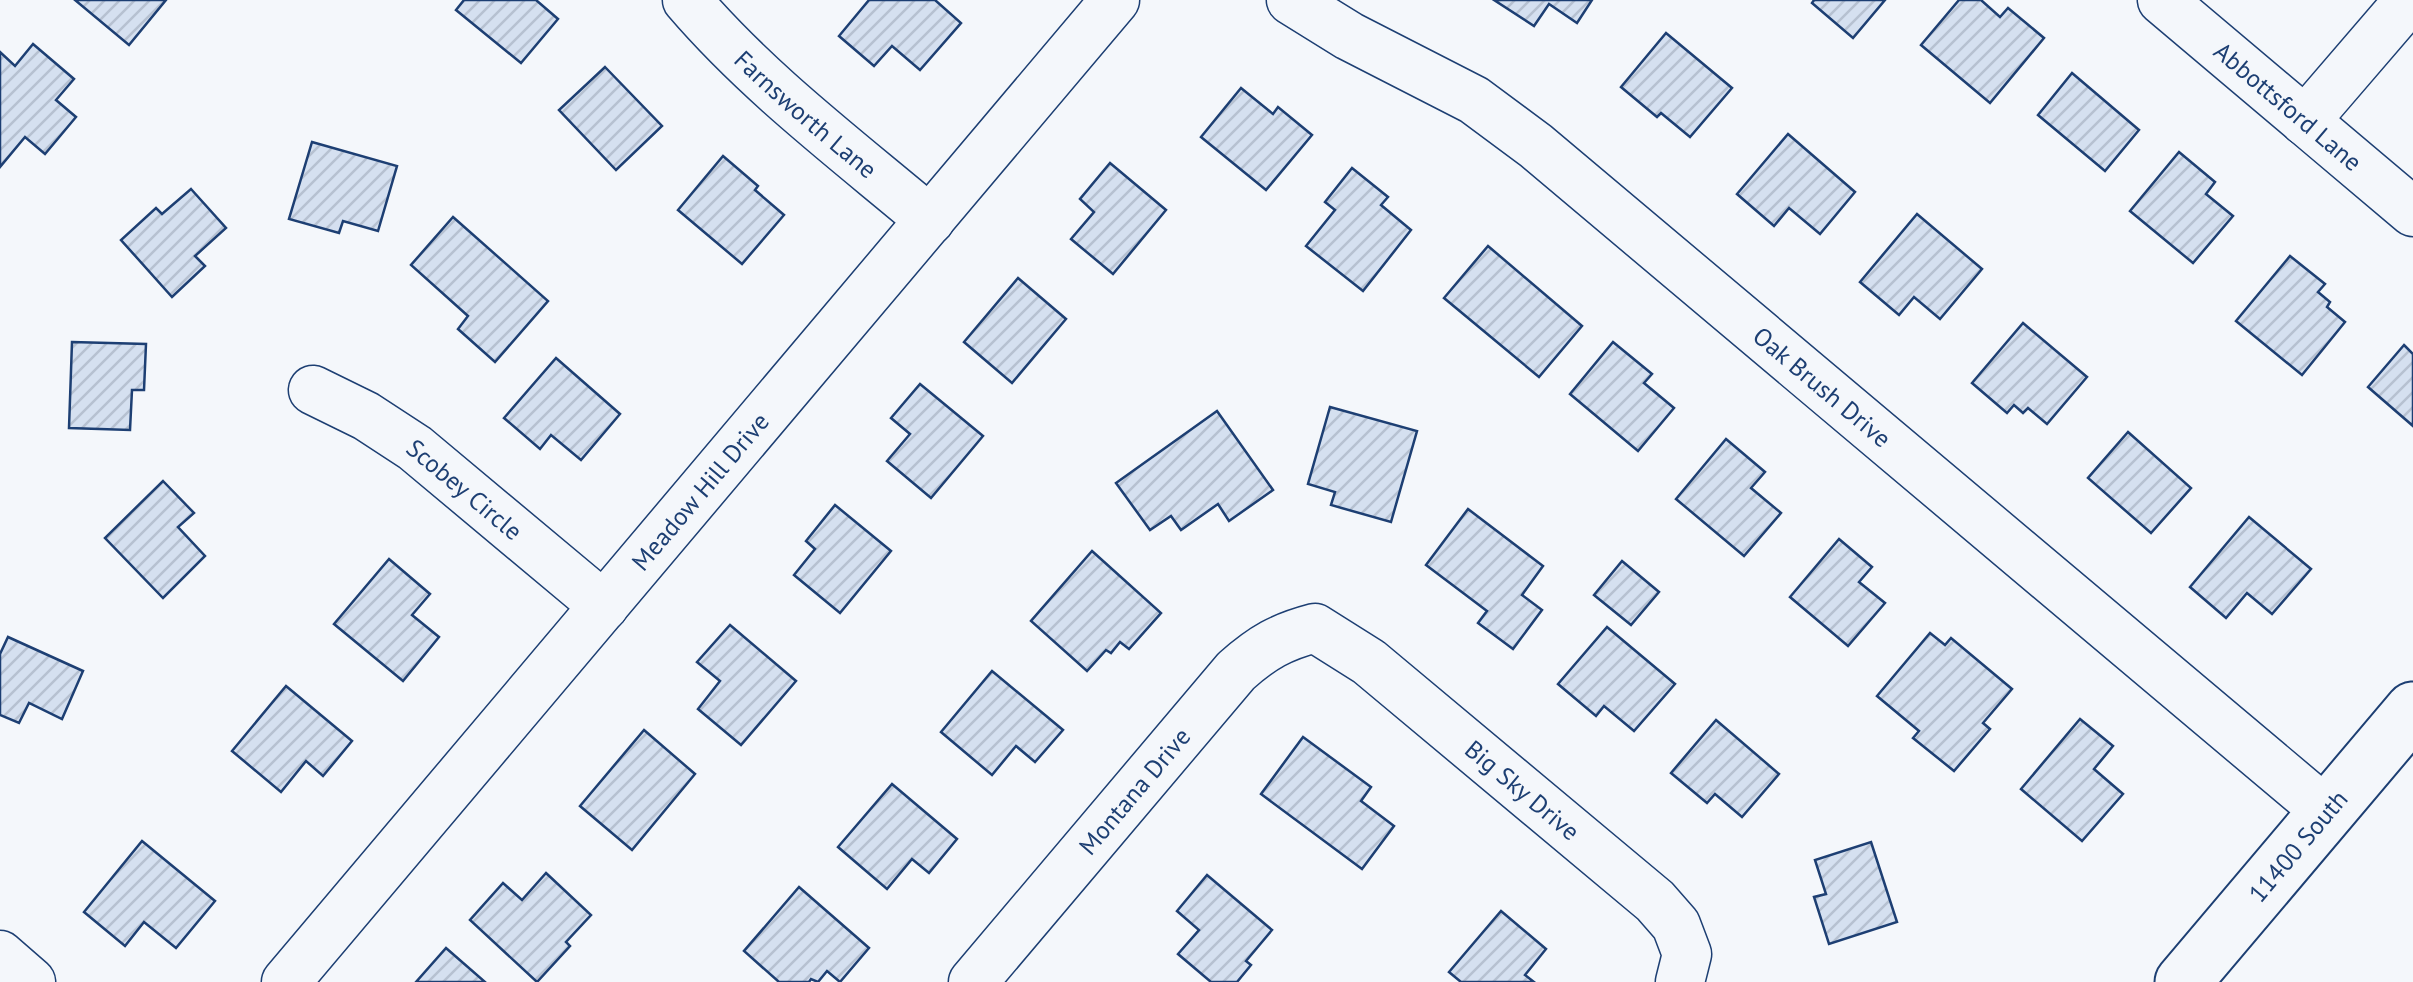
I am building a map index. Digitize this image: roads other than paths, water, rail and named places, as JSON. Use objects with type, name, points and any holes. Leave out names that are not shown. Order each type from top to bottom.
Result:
[{"type":"main road","name":"11400 South","points":[[2183,982],[2328,812],[2405,737]]},
{"type":"street","name":"Farnsworth Lane","points":[[687,0],[712,30],[766,80],[930,220]]},
{"type":"street","name":"Meadow Hill Drive","points":[[286,982],[1115,0]]},
{"type":"street","name":"Oak Brush Drive","points":[[1290,0],[1349,36],[1474,100],[1536,146],[2328,812]]},
{"type":"street","name":"Abbottsford Lane","points":[[2162,0],[2413,212]]},
{"type":"street","points":[[2304,121],[2409,0]]},
{"type":"street","name":"Scobey Circle","points":[[313,390],[366,416],[415,448],[604,606]]},
{"type":"street","name":"Montana Drive","points":[[973,982],[1236,671],[1285,636],[1315,628]]},
{"type":"street","name":"Big Sky Drive","points":[[1315,628],[1370,662],[1655,901],[1676,925],[1687,954],[1680,982]]},
{"type":"street","points":[[0,954],[31,982]]}]
